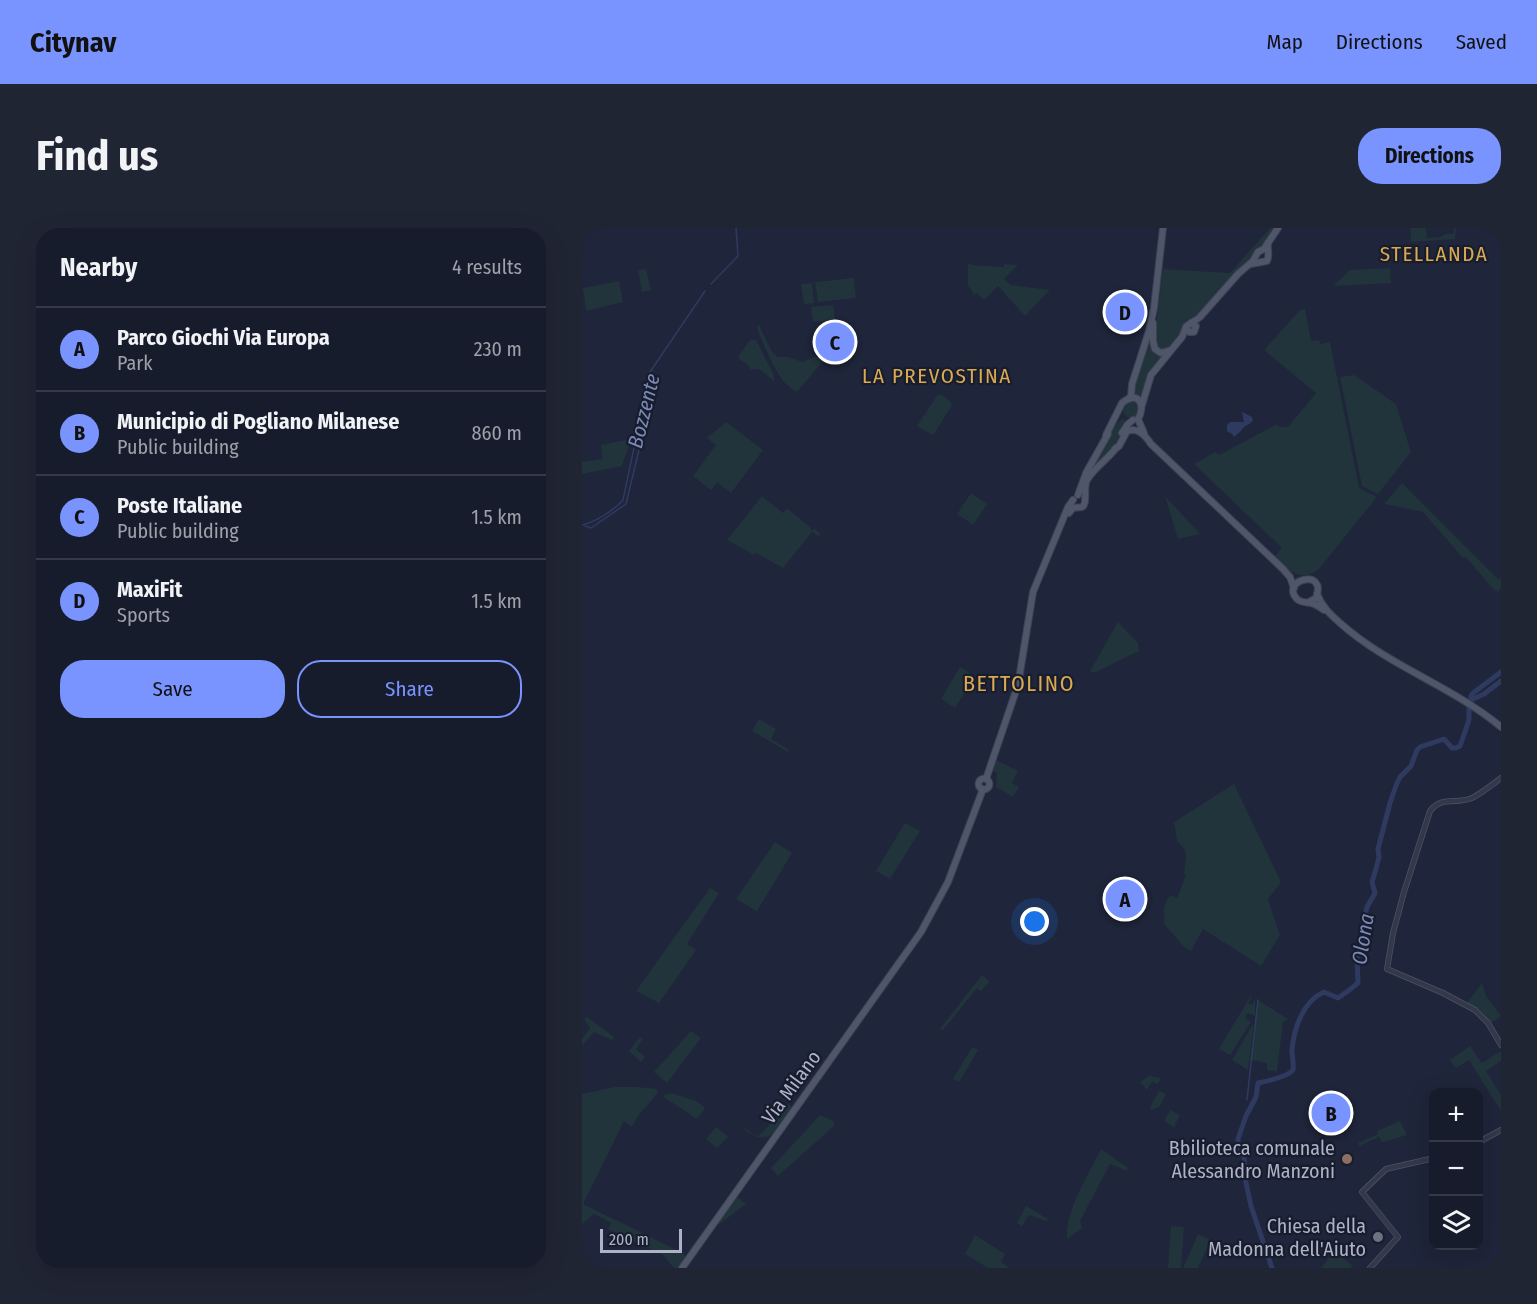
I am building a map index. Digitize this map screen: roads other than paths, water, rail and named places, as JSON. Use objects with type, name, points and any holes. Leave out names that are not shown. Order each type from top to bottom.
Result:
[{"type":"main road","points":[[1115,449],[1128,424],[1142,412],[1132,390],[1132,384],[1154,308],[1163,228]]},
{"type":"main road","points":[[1259,257],[1278,228]]},
{"type":"main road","points":[[1259,257],[1263,263],[1267,261],[1268,243]]},
{"type":"main road","points":[[1059,529],[1106,435],[1122,413],[1123,402],[1142,398],[1152,372],[1200,316],[1246,267],[1266,252],[1268,255]]},
{"type":"main road","points":[[1154,308],[1154,347],[1161,353],[1171,350]]},
{"type":"main road","points":[[1122,413],[1135,419],[1147,439]]},
{"type":"main road","points":[[1059,529],[1070,510],[1084,506],[1086,502],[1084,490],[1088,479],[1119,446],[1125,434],[1131,429],[1137,430],[1282,568],[1290,577],[1298,600],[1304,603],[1313,601],[1317,594],[1316,584],[1311,580],[1293,576],[1282,568]]},
{"type":"main road","points":[[1075,497],[1082,495],[1085,498]]},
{"type":"main road","points":[[1075,497],[1074,505],[1077,507]]},
{"type":"main road","name":"Via Milano","points":[[682,1268],[927,923],[952,872],[983,789],[980,782],[986,779],[1018,685],[1033,592],[1059,529]]},
{"type":"main road","points":[[1294,588],[1298,581],[1304,579]]},
{"type":"main road","points":[[1317,594],[1328,612],[1352,634],[1370,647],[1472,706],[1501,727]]},
{"type":"main road","points":[[1309,602],[1328,612]]},
{"type":"street","points":[[1501,778],[1470,798],[1443,801],[1435,805],[1431,811],[1404,892],[1387,969],[1443,993],[1475,1010],[1488,1023],[1501,1045]]},
{"type":"street","points":[[1483,1139],[1501,1130]]},
{"type":"street","points":[[1370,1268],[1398,1236],[1362,1192],[1386,1169],[1429,1159]]},
{"type":"water","points":[[1242,412],[1252,417],[1253,420],[1234,437],[1227,431],[1227,425],[1230,422],[1244,422]]},
{"type":"waterway","name":"Bozzente","points":[[711,284],[738,256],[736,228]]},
{"type":"waterway","name":"Bozzente","points":[[582,525],[604,515],[623,500],[650,372],[705,291]]},
{"type":"waterway","name":"Bozzente","points":[[585,526],[591,528],[626,504],[647,416]]},
{"type":"waterway","name":"Olona","points":[[1272,1268],[1251,1206],[1244,1157],[1238,1144],[1246,1116],[1256,1097],[1258,1083],[1272,1080],[1293,1070],[1292,1050],[1295,1033],[1301,1016],[1310,1002],[1324,992],[1338,998],[1358,983],[1357,956],[1367,927],[1365,916],[1367,907],[1375,893],[1372,882],[1379,857],[1378,849],[1397,783],[1411,766],[1420,747],[1444,739],[1452,748],[1460,746],[1469,720],[1471,696],[1501,672]]},
{"type":"waterway","name":"Olona","points":[[1471,700],[1484,694],[1501,681]]},
{"type":"waterway","points":[[1247,1100],[1258,1000]]},
{"type":"place","name":"MaxiFit","points":[[1125,312]]},
{"type":"place","name":"Poste Italiane","points":[[835,342]]},
{"type":"place","name":"Parco Giochi Via Europa","points":[[1125,899]]},
{"type":"place","name":"Municipio di Pogliano Milanese","points":[[1331,1113]]},
{"type":"place","name":"Bbilioteca comunale Alessandro Manzoni","points":[[1347,1159]]},
{"type":"place","name":"Chiesa della Madonna dell'Aiuto","points":[[1378,1237]]},
{"type":"district","name":"STELLANDA","points":[[1434,254]]},
{"type":"district","name":"LA PREVOSTINA","points":[[937,376]]},
{"type":"district","name":"BETTOLINO","points":[[1019,683]]}]
